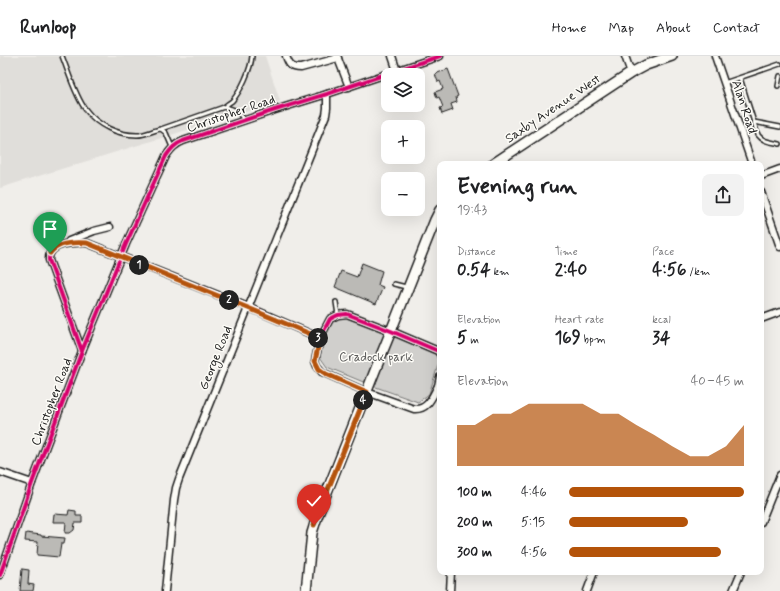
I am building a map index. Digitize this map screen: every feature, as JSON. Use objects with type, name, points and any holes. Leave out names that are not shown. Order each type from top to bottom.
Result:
[{"type":"street","points":[[286,56],[289,64],[295,68],[301,68],[337,57],[349,87]]},
{"type":"street","points":[[392,56],[397,68]]},
{"type":"street","name":"Christopher Road","points":[[406,68],[440,56]]},
{"type":"street","points":[[625,56],[631,73]]},
{"type":"street","name":"Saxby Avenue West","points":[[498,161],[631,73],[646,65],[672,56]]},
{"type":"street","name":"Alan Road","points":[[715,56],[751,161]]},
{"type":"street","name":"Christopher Road","points":[[0,575],[32,483],[82,351],[126,244],[166,156],[172,147],[176,144],[244,120],[381,77]]},
{"type":"street","name":"George Road","points":[[165,591],[177,483],[326,115],[327,94]]},
{"type":"street","points":[[764,175],[780,169]]},
{"type":"street","points":[[764,201],[780,246]]},
{"type":"street","points":[[306,591],[312,533],[317,517],[437,216]]},
{"type":"street","points":[[82,351],[49,264],[49,256],[53,249],[60,245],[110,226]]},
{"type":"street","points":[[60,245],[73,242],[87,243],[320,338]]},
{"type":"street","points":[[764,318],[780,312]]},
{"type":"street","points":[[437,351],[347,314],[338,315],[330,319],[320,338],[315,361],[319,369],[326,374],[367,392],[414,409],[419,409],[429,403],[437,389]]},
{"type":"street","points":[[0,472],[32,483]]},
{"type":"street","points":[[764,515],[780,475]]},
{"type":"street","points":[[450,591],[451,575]]},
{"type":"street","points":[[587,591],[593,575]]},
{"type":"street","points":[[733,591],[740,575]]},
{"type":"lane","points":[[62,56],[78,96],[86,110],[96,121],[116,132],[137,135],[161,129],[224,107],[232,100],[244,83],[252,56]]},
{"type":"lane","points":[[724,83],[780,64]]},
{"type":"lane","points":[[778,86],[780,76]]},
{"type":"lane","points":[[740,78],[758,135],[761,138],[780,144]]},
{"type":"lane","points":[[224,107],[238,112],[244,120]]},
{"type":"lane","points":[[754,122],[780,127]]},
{"type":"lane","points":[[161,129],[166,133],[172,147]]},
{"type":"lane","points":[[394,284],[408,287]]},
{"type":"lane","points":[[336,302],[338,315]]},
{"type":"shaded area","points":[[0,56],[265,56],[280,101],[0,188]]},
{"type":"green space","name":"Cradock park","points":[[348,316],[434,351],[437,358],[437,368],[429,394],[418,402],[373,386],[327,367],[320,357],[325,335],[334,320],[340,317]]},
{"type":"building","points":[[448,69],[458,96],[456,97],[457,102],[451,104],[453,110],[442,114],[440,108],[443,107],[435,92],[443,89],[435,74]]},
{"type":"building","points":[[362,263],[382,271],[378,285],[383,287],[376,304],[335,287],[341,271],[357,277]]},
{"type":"building","points":[[69,510],[76,511],[76,516],[82,516],[82,523],[75,523],[74,530],[70,533],[65,533],[66,522],[53,522],[54,514],[68,515]]},
{"type":"building","points":[[26,533],[65,538],[64,544],[61,544],[59,557],[37,555],[38,542],[25,541]]},
{"type":"building","points":[[22,569],[29,570],[28,584],[34,585],[33,591],[20,591]]},
{"type":"cycle path","points":[[0,575],[32,483],[82,351],[126,244],[166,156],[171,149],[183,141],[440,56]]},
{"type":"cycle path","points":[[82,351],[49,260],[50,254],[57,246],[69,243],[87,243],[248,307],[320,338],[330,319],[338,315],[347,314],[437,351]]},
{"type":"route","points":[[50,253],[53,249],[60,245],[73,242],[87,243],[320,338],[315,361],[319,369],[326,374],[367,392],[314,525]]}]
